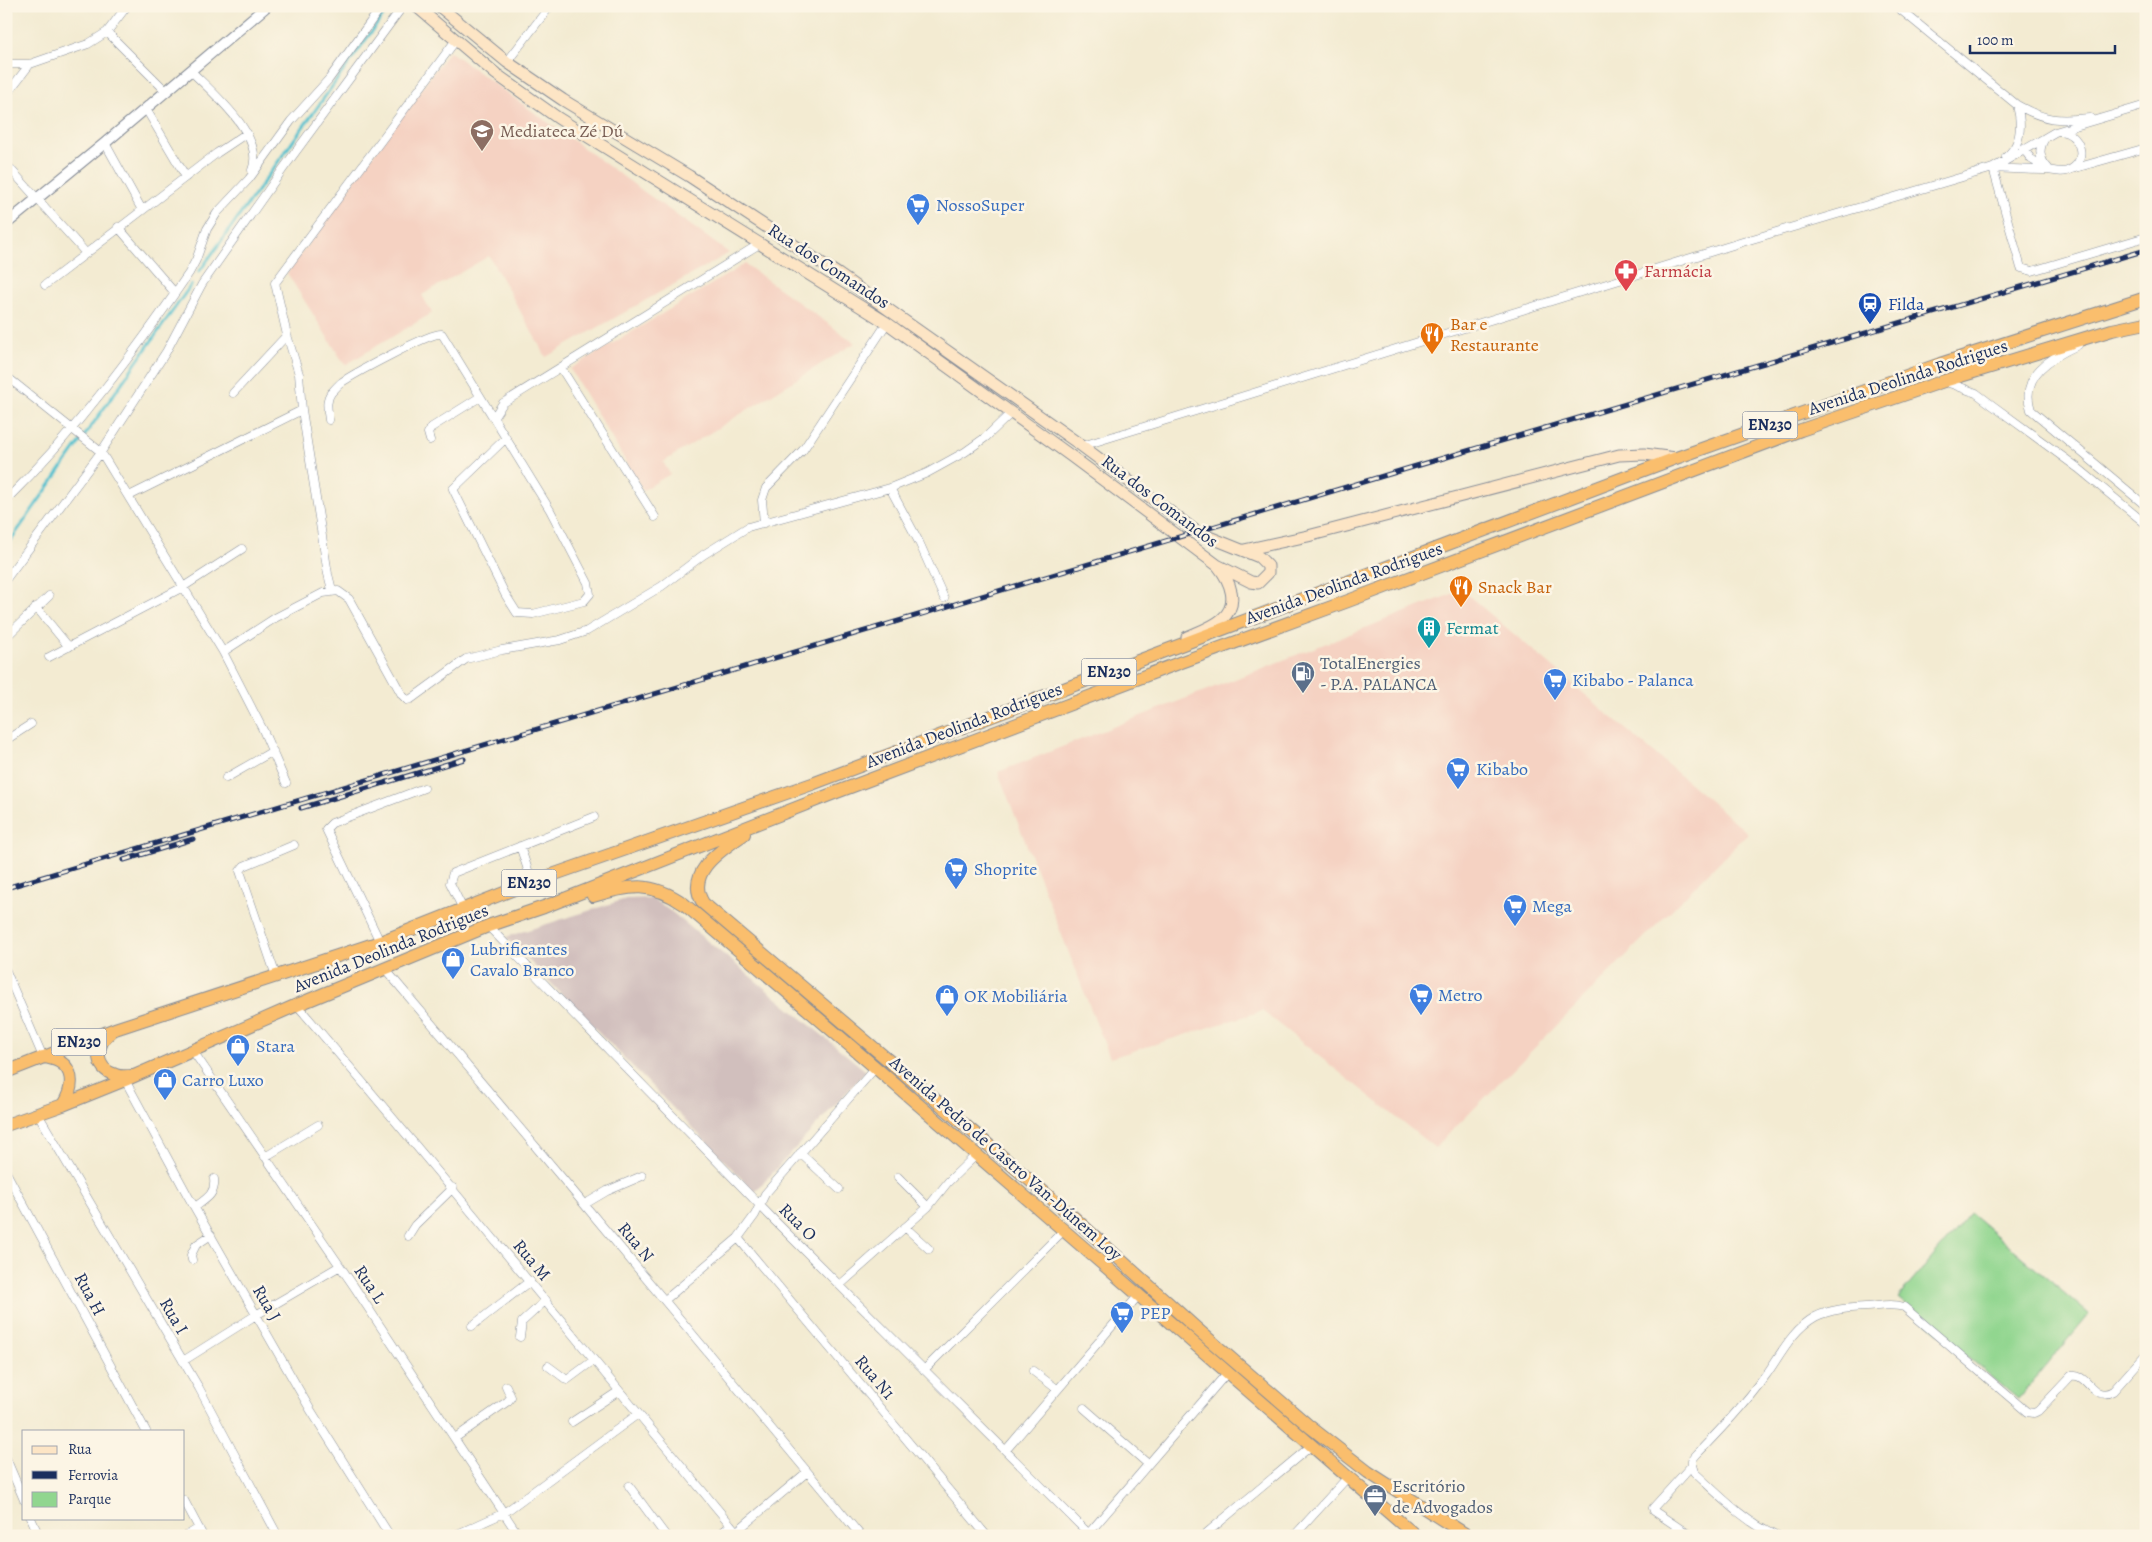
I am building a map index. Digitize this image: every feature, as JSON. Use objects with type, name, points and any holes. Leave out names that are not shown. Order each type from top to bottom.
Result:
[{"type":"highway","name":"Avenida Deolinda Rodrigues","points":[[6,1072],[115,1029],[380,942],[532,882],[812,784],[1676,458],[1940,364],[2146,298]]},
{"type":"highway","name":"Avenida Deolinda Rodrigues","points":[[6,1125],[63,1105],[129,1078],[296,1005],[386,970],[488,926],[544,907],[1008,727],[1348,602],[1801,430],[1944,381],[2112,330],[2146,323]]},
{"type":"highway","name":"Avenida Pedro de Castro Van-Dúnem Loy","points":[[762,822],[716,853],[707,863],[698,881],[698,890],[703,903],[1065,1210],[1309,1426],[1368,1472],[1468,1536]]},
{"type":"highway","name":"Avenida Pedro de Castro Van-Dúnem Loy","points":[[544,907],[624,887],[646,886],[672,896],[876,1067],[1311,1446],[1409,1534]]},
{"type":"highway","points":[[115,1029],[99,1045],[100,1061],[105,1069],[115,1075],[129,1078]]},
{"type":"highway","points":[[42,1057],[55,1058],[68,1070],[71,1089],[63,1105]]},
{"type":"main road","name":"Rua dos Comandos","points":[[416,6],[496,74],[558,118],[887,324],[1216,565],[1251,582],[1258,583],[1268,573],[1268,566],[1259,557],[1203,535],[1082,446],[838,274],[689,176],[564,100],[507,62],[439,6]]},
{"type":"main road","points":[[1244,550],[1308,536],[1619,455],[1644,454],[1676,458]]},
{"type":"main road","points":[[1154,654],[1221,620],[1228,612],[1232,602],[1231,591],[1226,578],[1216,565]]},
{"type":"street","points":[[6,64],[30,64],[77,49],[107,32],[127,6]]},
{"type":"street","points":[[6,224],[106,144],[267,6]]},
{"type":"street","points":[[6,500],[71,429],[125,363],[190,274],[207,229],[217,213],[248,179],[291,121],[329,80],[382,6]]},
{"type":"street","points":[[6,579],[101,452],[166,352],[200,283],[403,6]]},
{"type":"street","points":[[507,62],[550,6]]},
{"type":"street","points":[[1896,6],[2017,105],[2036,116],[2058,120],[2106,116]]},
{"type":"street","points":[[107,32],[166,91]]},
{"type":"street","points":[[332,590],[302,410],[299,374],[275,288],[278,278],[456,40]]},
{"type":"street","points":[[6,95],[30,64]]},
{"type":"street","points":[[191,71],[247,133],[255,154],[254,165],[248,179]]},
{"type":"street","points":[[1993,168],[2012,152],[2019,137],[2021,120],[2017,105]]},
{"type":"street","points":[[1082,446],[1750,240],[1993,168],[2051,133],[2146,105]]},
{"type":"street","points":[[146,109],[186,177]]},
{"type":"street","points":[[2052,170],[2042,161],[2040,154],[2043,140],[2051,133],[2061,131],[2073,135],[2080,146],[2081,152],[2076,164],[2066,171]]},
{"type":"street","points":[[45,285],[118,227],[217,153],[247,133]]},
{"type":"street","points":[[2019,137],[2024,151],[2030,159],[2052,170]]},
{"type":"street","points":[[106,144],[142,210]]},
{"type":"street","points":[[1993,168],[2066,171],[2146,148]]},
{"type":"street","points":[[6,164],[86,252]]},
{"type":"street","points":[[1993,168],[2021,268],[2032,271],[2146,237]]},
{"type":"street","points":[[118,227],[175,293]]},
{"type":"street","points":[[494,417],[503,403],[761,244]]},
{"type":"street","points":[[190,274],[200,283]]},
{"type":"street","points":[[764,523],[762,500],[766,488],[802,450],[887,324]]},
{"type":"street","points":[[2112,330],[2047,362],[2039,369],[2030,385],[2028,403],[2031,410],[2146,506]]},
{"type":"street","points":[[329,420],[327,404],[330,395],[341,383],[415,343],[438,333],[442,334],[447,340],[550,510],[588,583],[590,594],[584,601],[533,614],[517,613],[505,594],[453,489],[506,438]]},
{"type":"street","points":[[233,393],[287,335]]},
{"type":"street","points":[[561,368],[655,517]]},
{"type":"street","points":[[6,376],[101,452],[224,652],[273,751],[286,783]]},
{"type":"street","points":[[1944,381],[1976,393],[2078,468],[2146,524]]},
{"type":"street","points":[[430,440],[428,433],[432,427],[480,397]]},
{"type":"street","points":[[486,404],[503,403]]},
{"type":"street","points":[[129,496],[302,410]]},
{"type":"street","points":[[224,652],[276,618],[332,590],[345,594],[349,599],[402,695],[407,700],[466,659],[502,650],[560,640],[588,631],[662,586],[735,534],[748,527],[890,488],[948,462],[986,437],[1011,413]]},
{"type":"street","points":[[890,488],[919,542],[944,598]]},
{"type":"street","points":[[50,657],[184,587],[242,549]]},
{"type":"street","points":[[6,637],[49,596]]},
{"type":"street","points":[[36,607],[69,647]]},
{"type":"street","points":[[6,740],[31,724]]},
{"type":"street","points":[[226,778],[273,751]]},
{"type":"street","points":[[380,942],[326,829],[332,823],[424,788]]},
{"type":"street","points":[[463,909],[450,884],[453,873],[594,817]]},
{"type":"street","points":[[276,976],[240,870],[244,866],[294,845]]},
{"type":"street","points":[[520,846],[532,882]]},
{"type":"street","name":"Rua O","points":[[488,926],[924,1370],[1090,1534]]},
{"type":"street","name":"Rua N","points":[[386,970],[665,1300],[860,1536]]},
{"type":"street","points":[[6,971],[42,1057]]},
{"type":"street","name":"Rua M","points":[[296,1005],[453,1188],[736,1531]]},
{"type":"street","name":"Rua L","points":[[193,1051],[340,1266],[520,1536]]},
{"type":"street","points":[[665,1300],[738,1238],[755,1215],[765,1194],[876,1067]]},
{"type":"street","name":"Rua J","points":[[129,1078],[210,1235],[310,1409],[390,1536]]},
{"type":"street","name":"Rua I","points":[[38,1114],[183,1362],[278,1536]]},
{"type":"street","points":[[266,1157],[318,1125]]},
{"type":"street","points":[[800,1153],[839,1188]]},
{"type":"street","points":[[840,1284],[928,1206],[948,1182],[976,1155]]},
{"type":"street","name":"Rua H","points":[[6,1172],[145,1430]]},
{"type":"street","points":[[584,1204],[607,1191],[642,1176]]},
{"type":"street","points":[[898,1176],[928,1206]]},
{"type":"street","points":[[195,1207],[211,1195],[215,1186],[214,1179]]},
{"type":"street","points":[[408,1236],[415,1224],[453,1188]]},
{"type":"street","points":[[905,1227],[929,1249]]},
{"type":"street","points":[[924,1370],[1063,1231]]},
{"type":"street","points":[[192,1260],[191,1254],[196,1245],[210,1235]]},
{"type":"street","name":"Rua N1","points":[[738,1238],[988,1536]]},
{"type":"street","points":[[183,1362],[256,1315],[340,1266]]},
{"type":"street","points":[[472,1326],[530,1281]]},
{"type":"street","points":[[1006,1450],[1138,1296]]},
{"type":"street","points":[[520,1337],[522,1322],[546,1300]]},
{"type":"street","points":[[1776,1536],[1753,1524],[1694,1472],[1692,1460],[1733,1416],[1766,1375],[1792,1337],[1810,1320],[1824,1313],[1847,1308],[1894,1305],[1904,1307],[2027,1412],[2034,1413],[2071,1376],[2079,1376],[2099,1393],[2108,1394],[2113,1391],[2146,1354]]},
{"type":"street","points":[[548,1366],[566,1380],[594,1360]]},
{"type":"street","points":[[1033,1371],[1057,1389]]},
{"type":"street","points":[[1090,1534],[1227,1373]]},
{"type":"street","points":[[455,1438],[508,1401],[511,1397],[506,1386]]},
{"type":"street","points":[[572,1422],[619,1391]]},
{"type":"street","points":[[1084,1408],[1148,1464]]},
{"type":"street","points":[[456,1535],[504,1512],[638,1414]]},
{"type":"street","points":[[1203,1536],[1311,1446]]},
{"type":"street","points":[[6,1458],[22,1495]]},
{"type":"street","points":[[1691,1536],[1654,1511],[1653,1508],[1692,1465]]},
{"type":"street","points":[[718,1536],[736,1531],[807,1472]]},
{"type":"street","points":[[1294,1536],[1347,1478]]},
{"type":"street","points":[[629,1486],[666,1536]]},
{"type":"street","points":[[185,1502],[203,1536]]},
{"type":"street","points":[[32,1520],[39,1536]]},
{"type":"street","points":[[186,1536],[199,1528]]},
{"type":"shaded area","name":"Mediateca Zé Dú","points":[[449,51],[729,253],[546,357],[489,256],[422,295],[432,313],[345,365],[287,273]]},
{"type":"shaded area","points":[[745,264],[855,343],[663,462],[670,474],[643,490],[570,369]]},
{"type":"shaded area","points":[[1462,590],[1748,833],[1435,1148],[1262,1011],[1110,1058],[998,772]]},
{"type":"shaded area","points":[[651,898],[673,913],[866,1071],[755,1192],[506,937],[626,899]]},
{"type":"green space","points":[[1970,1213],[2089,1314],[2018,1399],[1898,1298]]},
{"type":"waterway","points":[[199,272],[390,6]]},
{"type":"waterway","points":[[6,547],[191,285]]},
{"type":"railway","points":[[6,888],[2146,250]]},
{"type":"railway","points":[[301,808],[464,759]]},
{"type":"railway","points":[[124,860],[193,839]]},
{"type":"place","name":"Mediateca Zé Dú","points":[[482,152]]},
{"type":"place","name":"NossoSuper","points":[[918,226]]},
{"type":"place","name":"Farmácia","points":[[1626,292]]},
{"type":"place","name":"Filda","points":[[1870,325]]},
{"type":"place","name":"Bar e Restaurante","points":[[1432,355]]},
{"type":"place","name":"Snack Bar","points":[[1461,608]]},
{"type":"place","name":"Fermat","points":[[1429,649]]},
{"type":"place","name":"TotalEnergies - P.A. PALANCA","points":[[1303,694]]},
{"type":"place","name":"Kibabo - Palanca","points":[[1555,701]]},
{"type":"place","name":"Kibabo","points":[[1458,790]]},
{"type":"place","name":"Shoprite","points":[[956,890]]},
{"type":"place","name":"Mega","points":[[1515,927]]},
{"type":"place","name":"Lubrificantes Cavalo Branco","points":[[453,980]]},
{"type":"place","name":"Metro","points":[[1421,1016]]},
{"type":"place","name":"OK Mobiliária","points":[[947,1017]]},
{"type":"place","name":"Stara","points":[[238,1067]]},
{"type":"place","name":"Carro Luxo","points":[[165,1101]]},
{"type":"place","name":"PEP","points":[[1122,1334]]},
{"type":"place","name":"Escritório de Advogados","points":[[1375,1517]]}]
